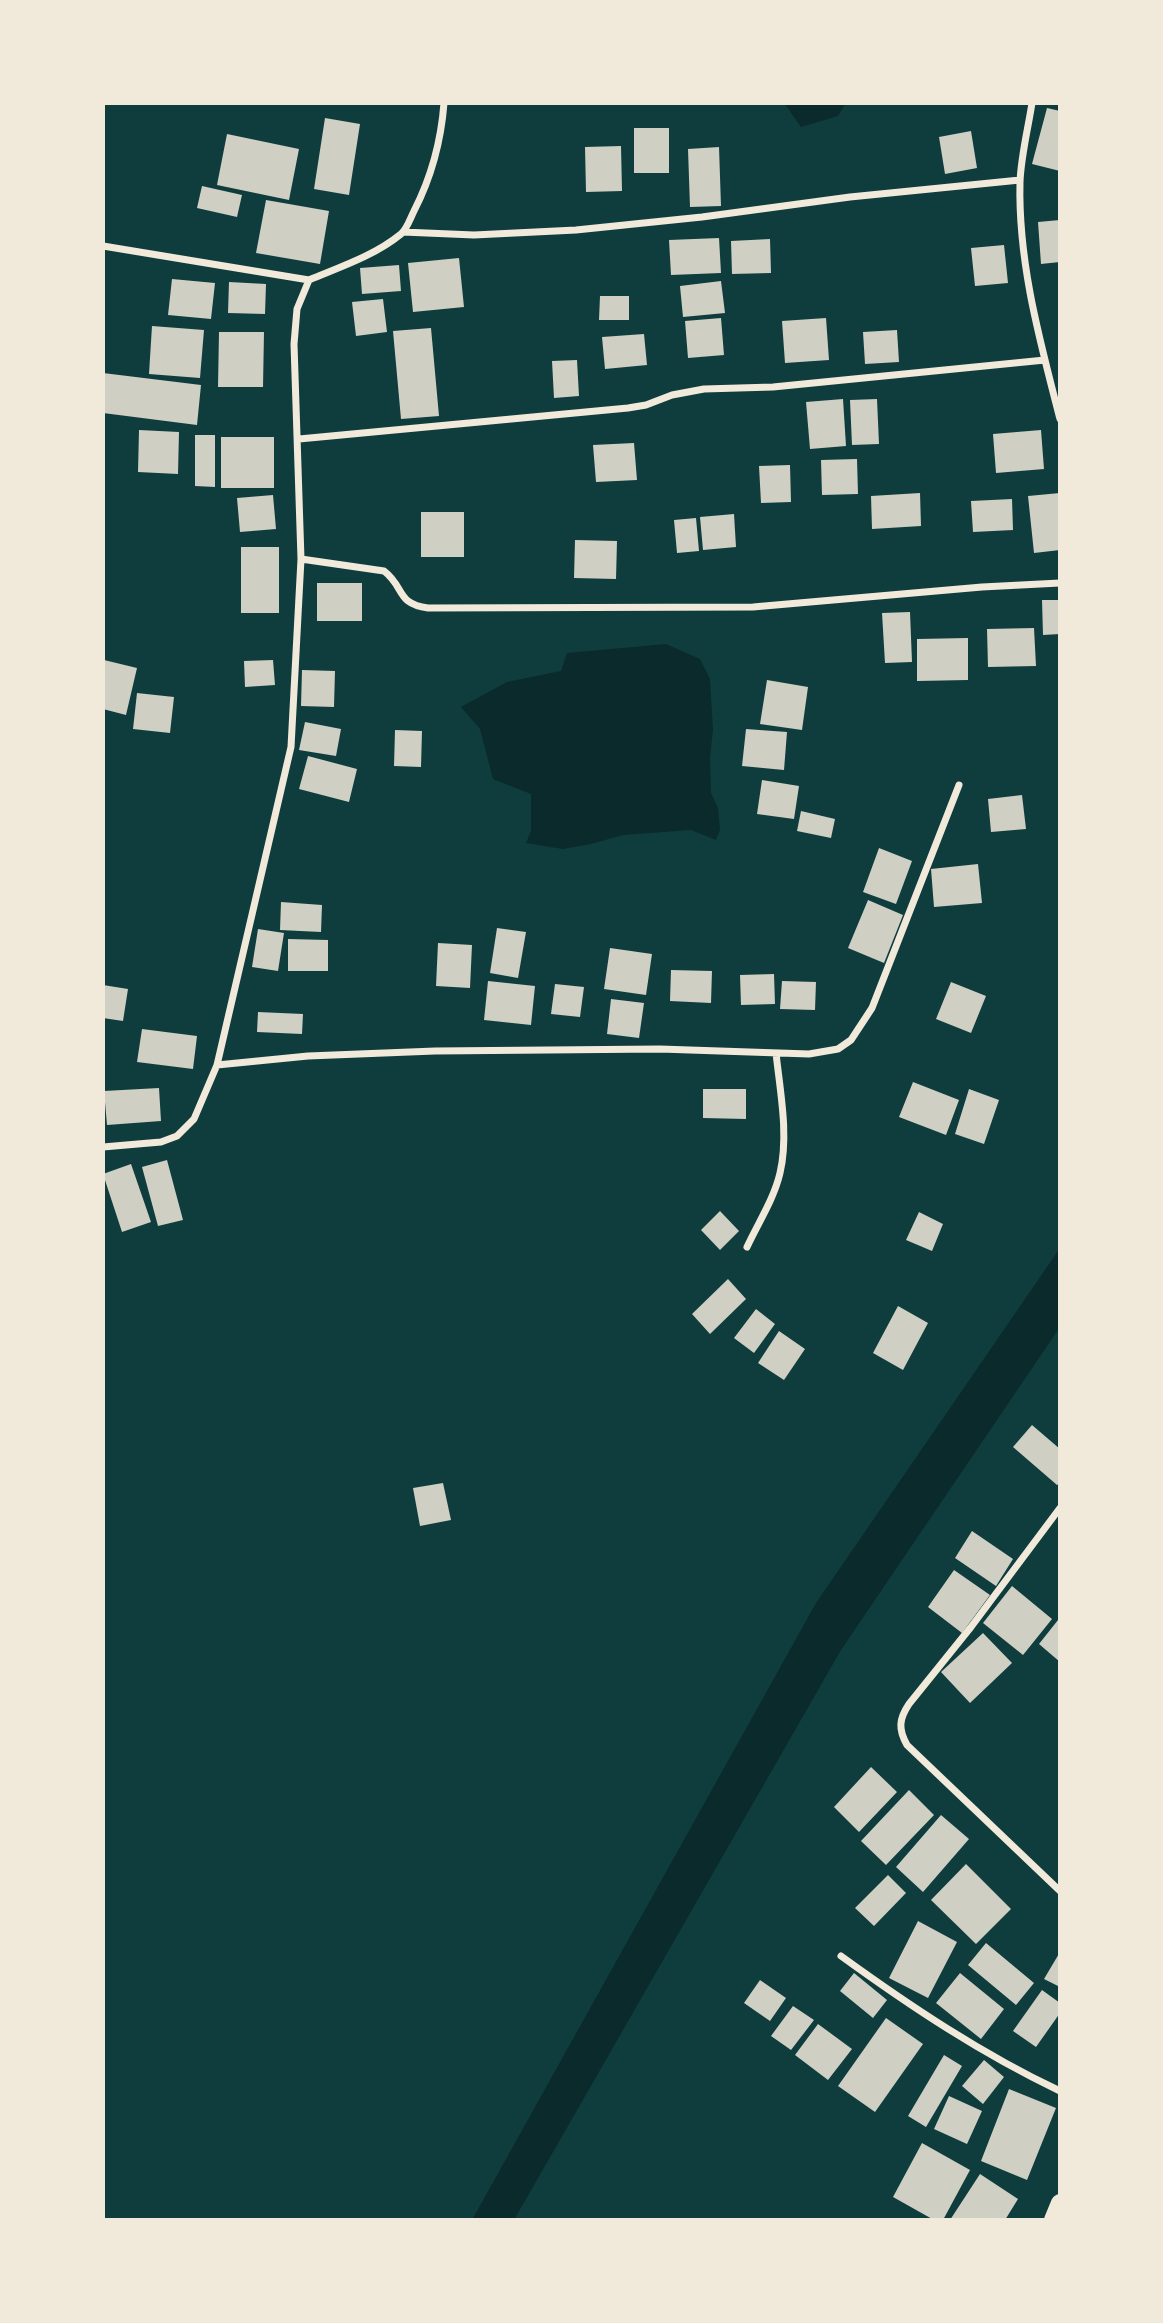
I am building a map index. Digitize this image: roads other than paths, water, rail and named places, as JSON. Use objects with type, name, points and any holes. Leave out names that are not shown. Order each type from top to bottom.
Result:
[{"type":"street","points":[[103,246],[309,279],[367,256],[403,232],[424,193],[441,137],[444,103]]},
{"type":"street","points":[[1032,103],[1020,180],[1025,268],[1033,315],[1060,418]]},
{"type":"street","points":[[403,232],[474,235],[576,230],[702,217],[850,197],[1020,180]]},
{"type":"street","points":[[103,1147],[161,1142],[177,1136],[194,1119],[216,1065],[291,747],[301,559],[294,344],[298,309],[309,279]]},
{"type":"street","points":[[299,439],[628,408],[671,395],[704,389],[773,387],[1045,360]]},
{"type":"street","points":[[301,559],[384,570],[391,576],[406,601],[417,607],[428,608],[753,607],[1060,583]]},
{"type":"street","points":[[216,1065],[308,1056],[435,1051],[660,1049],[809,1054],[838,1049],[851,1040],[873,1008],[959,785]]},
{"type":"street","points":[[747,1247],[773,1192],[784,1151],[776,1053]]},
{"type":"street","points":[[1060,1508],[971,1627],[909,1704],[899,1724],[907,1745],[1060,1891]]},
{"type":"street","points":[[841,1956],[995,2057],[1060,2091]]},
{"type":"water","points":[[784,103],[846,103],[838,116],[801,127]]},
{"type":"water","points":[[666,644],[700,659],[710,679],[713,730],[710,757],[711,793],[718,808],[720,830],[716,840],[691,830],[623,835],[563,849],[526,843],[531,831],[531,794],[493,779],[480,729],[461,707],[507,682],[561,671],[567,653]]},
{"type":"water","points":[[1060,1248],[1060,1327],[841,1650],[514,2220],[472,2220],[816,1603]]}]
